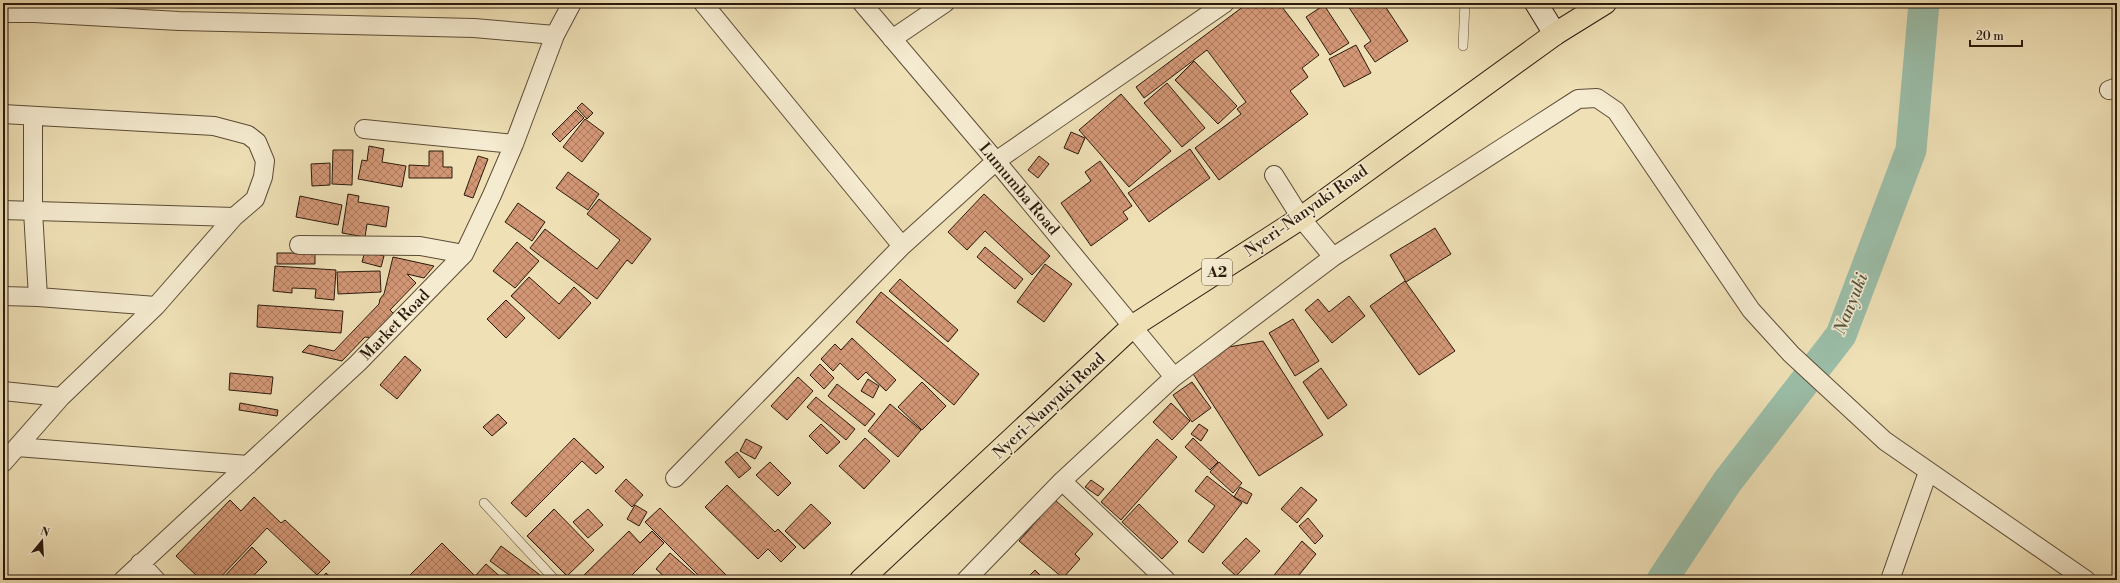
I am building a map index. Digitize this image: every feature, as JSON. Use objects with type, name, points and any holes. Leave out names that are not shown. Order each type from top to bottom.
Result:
[{"type":"highway","name":"Nyeri-Nanyuki Road","points":[[861,580],[1134,326],[1301,218],[1555,34],[1605,3]]},
{"type":"main road","points":[[1536,3],[1555,34]]},
{"type":"street","name":"Market Road","points":[[123,580],[358,363],[464,254],[514,144],[555,35],[572,3]]},
{"type":"street","points":[[703,3],[902,246]]},
{"type":"street","name":"Lumumba Road","points":[[862,3],[1134,326],[1174,377]]},
{"type":"street","points":[[892,39],[945,3]]},
{"type":"street","points":[[675,478],[902,246],[996,161],[1225,3]]},
{"type":"street","points":[[3,13],[100,9],[179,21],[474,28],[555,35]]},
{"type":"street","points":[[966,580],[1062,481],[1174,377],[1333,257],[1578,99],[1597,98],[1616,111],[1751,310],[1791,354],[1885,441],[2086,580]]},
{"type":"street","points":[[3,114],[214,126],[248,135],[257,142],[265,161],[263,177],[255,199],[234,217],[156,306],[61,397],[3,463]]},
{"type":"street","points":[[33,116],[33,211],[38,296]]},
{"type":"street","points":[[364,130],[514,144]]},
{"type":"street","points":[[1274,175],[1301,218],[1333,257]]},
{"type":"street","points":[[3,210],[234,217]]},
{"type":"street","points":[[299,245],[420,246],[464,254]]},
{"type":"street","points":[[3,296],[38,296],[156,306]]},
{"type":"street","points":[[3,391],[61,397]]},
{"type":"street","points":[[17,446],[248,465]]},
{"type":"street","points":[[1890,580],[1928,472]]},
{"type":"street","points":[[1062,481],[1166,580]]},
{"type":"street","points":[[140,563],[156,580]]},
{"type":"lane","points":[[1463,46],[1465,3]]},
{"type":"lane","points":[[484,503],[555,580]]},
{"type":"building","points":[[1248,3],[1279,3],[1319,55],[1302,68],[1308,77],[1290,91],[1308,114],[1219,180],[1195,148],[1241,114],[1237,109],[1246,102],[1207,50],[1144,98],[1136,87]]},
{"type":"building","points":[[1352,3],[1383,3],[1408,41],[1375,62],[1364,46],[1371,41],[1348,6]]},
{"type":"building","points":[[1324,5],[1349,43],[1330,55],[1306,17]]},
{"type":"building","points":[[1356,45],[1371,73],[1344,87],[1329,59]]},
{"type":"building","points":[[1194,61],[1237,106],[1218,124],[1175,80]]},
{"type":"building","points":[[1167,83],[1205,128],[1182,147],[1144,103]]},
{"type":"building","points":[[1121,94],[1171,151],[1129,187],[1079,130]]},
{"type":"building","points":[[582,103],[593,113],[587,119],[577,108]]},
{"type":"building","points":[[576,110],[584,118],[560,142],[552,134]]},
{"type":"building","points":[[585,119],[604,133],[582,162],[563,147]]},
{"type":"building","points":[[1071,132],[1085,138],[1078,154],[1064,148]]},
{"type":"building","points":[[369,146],[384,149],[382,162],[406,166],[402,187],[358,179],[362,160],[367,161]]},
{"type":"building","points":[[1190,149],[1210,178],[1149,222],[1128,193]]},
{"type":"building","points":[[333,150],[353,150],[352,185],[332,184]]},
{"type":"building","points":[[429,151],[443,151],[443,167],[452,167],[452,178],[409,178],[409,165],[429,166]]},
{"type":"building","points":[[478,156],[488,159],[473,198],[464,195]]},
{"type":"building","points":[[1039,156],[1049,164],[1038,178],[1028,170]]},
{"type":"building","points":[[1100,161],[1132,206],[1123,212],[1128,219],[1091,246],[1061,203],[1091,181],[1085,172]]},
{"type":"building","points":[[330,163],[330,185],[312,186],[311,164]]},
{"type":"building","points":[[568,172],[599,194],[588,210],[556,188]]},
{"type":"building","points":[[348,194],[359,196],[358,202],[389,207],[386,227],[367,224],[365,237],[342,233]]},
{"type":"building","points":[[984,194],[1050,256],[1032,275],[985,231],[967,250],[948,232]]},
{"type":"building","points":[[300,196],[342,205],[338,225],[296,217]]},
{"type":"building","points":[[599,199],[651,239],[632,264],[627,260],[597,299],[530,248],[545,229],[597,269],[620,240],[587,214]]},
{"type":"building","points":[[518,203],[545,222],[532,241],[505,222]]},
{"type":"building","points":[[1435,228],[1451,254],[1406,282],[1390,255]]},
{"type":"building","points":[[517,242],[539,261],[515,288],[493,271]]},
{"type":"building","points":[[985,247],[1023,279],[1015,289],[977,257]]},
{"type":"building","points":[[365,251],[384,256],[381,267],[362,262]]},
{"type":"building","points":[[277,253],[315,253],[315,264],[277,264]]},
{"type":"building","points":[[393,257],[434,266],[424,278],[407,274],[416,283],[390,310],[395,315],[373,338],[365,337],[342,361],[302,352],[309,345],[334,351],[379,304],[380,299],[384,294]]},
{"type":"building","points":[[1045,264],[1072,284],[1044,322],[1017,302]]},
{"type":"building","points":[[275,266],[336,270],[334,300],[315,298],[316,289],[292,288],[292,293],[273,291]]},
{"type":"building","points":[[380,271],[381,292],[338,294],[337,272]]},
{"type":"building","points":[[529,277],[559,304],[574,287],[591,303],[559,339],[511,296]]},
{"type":"building","points":[[900,279],[958,330],[948,342],[889,291]]},
{"type":"building","points":[[1405,281],[1455,351],[1419,375],[1370,306]]},
{"type":"building","points":[[881,292],[979,374],[954,405],[856,322]]},
{"type":"building","points":[[1349,296],[1365,316],[1332,343],[1305,310],[1318,299],[1329,312]]},
{"type":"building","points":[[506,300],[525,318],[506,338],[487,319]]},
{"type":"building","points":[[258,305],[343,311],[341,333],[257,327]]},
{"type":"building","points":[[1293,319],[1319,361],[1295,376],[1269,333]]},
{"type":"building","points":[[852,338],[896,380],[886,391],[866,372],[858,380],[840,363],[833,371],[821,359],[835,344],[841,350]]},
{"type":"building","points":[[1263,341],[1323,435],[1259,476],[1190,369],[1223,348]]},
{"type":"building","points":[[405,356],[421,370],[397,399],[380,385]]},
{"type":"building","points":[[820,364],[834,378],[824,389],[810,375]]},
{"type":"building","points":[[1321,368],[1347,405],[1328,419],[1303,382]]},
{"type":"building","points":[[230,373],[273,377],[271,394],[229,390]]},
{"type":"building","points":[[798,377],[813,391],[787,420],[771,406]]},
{"type":"building","points":[[868,379],[879,386],[873,398],[861,391]]},
{"type":"building","points":[[922,382],[946,406],[922,430],[898,407]]},
{"type":"building","points":[[1192,382],[1211,408],[1192,422],[1173,395]]},
{"type":"building","points":[[837,384],[875,414],[865,426],[828,396]]},
{"type":"building","points":[[816,397],[855,429],[846,440],[807,407]]},
{"type":"building","points":[[240,403],[278,410],[277,416],[239,410]]},
{"type":"building","points":[[1171,403],[1190,421],[1172,440],[1153,422]]},
{"type":"building","points":[[890,404],[921,430],[898,457],[868,431]]},
{"type":"building","points":[[498,414],[507,423],[492,436],[483,427]]},
{"type":"building","points":[[821,424],[840,442],[827,454],[809,436]]},
{"type":"building","points":[[1199,424],[1208,430],[1201,441],[1191,434]]},
{"type":"building","points":[[574,438],[604,467],[596,474],[582,461],[526,517],[511,503]]},
{"type":"building","points":[[865,438],[890,461],[864,489],[839,466]]},
{"type":"building","points":[[1193,438],[1218,462],[1210,470],[1185,447]]},
{"type":"building","points":[[746,439],[762,447],[755,459],[740,451]]},
{"type":"building","points":[[1157,439],[1177,457],[1121,520],[1101,502]]},
{"type":"building","points":[[737,452],[751,468],[739,478],[725,462]]},
{"type":"building","points":[[770,462],[791,483],[778,496],[756,475]]},
{"type":"building","points":[[1219,462],[1242,483],[1233,493],[1210,472]]},
{"type":"building","points":[[1207,476],[1242,503],[1203,553],[1188,541],[1215,506],[1195,491]]},
{"type":"building","points":[[626,479],[643,495],[632,507],[615,491]]},
{"type":"building","points":[[1091,480],[1104,489],[1098,496],[1085,487]]},
{"type":"building","points":[[727,485],[775,532],[778,529],[796,547],[781,562],[768,549],[758,559],[705,507]]},
{"type":"building","points":[[1240,487],[1252,494],[1247,504],[1234,497]]},
{"type":"building","points":[[1301,487],[1317,500],[1297,523],[1281,509]]},
{"type":"building","points":[[254,497],[281,523],[285,520],[330,562],[317,575],[267,528],[218,580],[195,580],[198,577],[176,556],[230,500],[241,511]]},
{"type":"building","points":[[1055,500],[1093,534],[1075,554],[1080,559],[1063,578],[1019,541]]},
{"type":"building","points":[[811,504],[831,523],[804,549],[785,531]]},
{"type":"building","points":[[1139,504],[1178,542],[1162,559],[1122,522]]},
{"type":"building","points":[[635,505],[647,512],[639,526],[627,519]]},
{"type":"building","points":[[660,508],[731,580],[703,580],[645,522]]},
{"type":"building","points":[[554,509],[594,550],[567,576],[527,536]]},
{"type":"building","points":[[588,509],[603,525],[588,538],[573,522]]},
{"type":"building","points":[[1308,518],[1323,536],[1315,544],[1299,526]]},
{"type":"building","points":[[629,531],[640,543],[652,531],[664,543],[627,580],[579,580]]},
{"type":"building","points":[[1246,538],[1260,551],[1236,576],[1222,563]]},
{"type":"building","points":[[1302,541],[1316,554],[1295,580],[1270,580]]},
{"type":"building","points":[[442,543],[474,575],[469,580],[405,580]]},
{"type":"building","points":[[501,546],[540,575],[536,580],[516,580],[490,561]]},
{"type":"building","points":[[252,547],[267,562],[249,580],[221,580]]},
{"type":"building","points":[[670,553],[701,580],[665,580],[667,579],[656,569]]},
{"type":"building","points":[[486,564],[504,580],[482,580],[476,575]]},
{"type":"building","points":[[1035,570],[1045,580],[1025,580]]},
{"type":"building","points":[[326,573],[334,580],[320,580]]},
{"type":"waterway","name":"Nanyuki","points":[[1662,580],[1727,482],[1841,335],[1911,150],[1924,3]]}]
